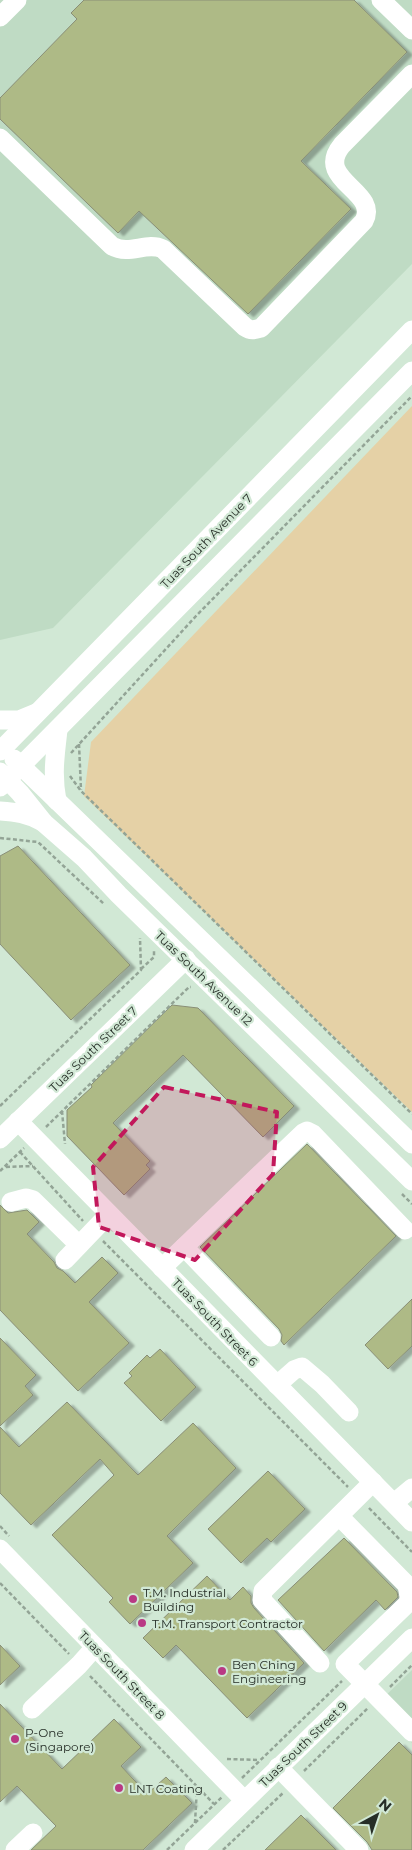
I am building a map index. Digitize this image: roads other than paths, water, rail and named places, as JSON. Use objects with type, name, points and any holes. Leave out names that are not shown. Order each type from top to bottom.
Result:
[{"type":"street","points":[[0,17],[17,0]]},
{"type":"street","points":[[381,0],[412,30]]},
{"type":"street","points":[[0,138],[112,246],[124,251],[153,246],[163,249],[245,327],[250,330],[256,330],[364,221],[367,215],[366,205],[338,173],[335,156],[342,145],[412,74]]},
{"type":"street","name":"Tuas South Avenue 7","points":[[1,748],[412,330]]},
{"type":"street","points":[[3,780],[22,766],[58,730],[412,371]]},
{"type":"street","points":[[0,720],[19,720],[37,713]]},
{"type":"street","points":[[57,801],[53,769],[58,730]]},
{"type":"street","name":"Tuas South Avenue 12","points":[[1,748],[22,766],[412,1144]]},
{"type":"street","name":"Tuas South Avenue 12","points":[[3,780],[44,823],[84,858],[119,895],[412,1181]]},
{"type":"street","points":[[0,811],[12,811],[29,815],[44,823]]},
{"type":"street","name":"Tuas South Street 7","points":[[0,1138],[186,959]]},
{"type":"street","name":"Tuas South Street 6","points":[[18,1121],[412,1522]]},
{"type":"street","points":[[162,1268],[306,1132],[313,1134],[405,1230]]},
{"type":"street","points":[[11,1202],[26,1198],[33,1200],[79,1245]]},
{"type":"street","points":[[65,1260],[109,1214]]},
{"type":"street","points":[[184,1247],[271,1337]]},
{"type":"street","points":[[277,1385],[294,1370],[302,1368],[322,1384],[349,1412]]},
{"type":"street","points":[[320,1663],[262,1600],[263,1591],[373,1482]]},
{"type":"street","points":[[394,1504],[412,1488]]},
{"type":"street","points":[[339,1516],[407,1585],[408,1603],[345,1664],[412,1732]]},
{"type":"street","name":"Tuas South Street 8","points":[[0,1549],[237,1794]]},
{"type":"street","name":"Tuas South Street 9","points":[[194,1850],[237,1794],[278,1767],[358,1677],[412,1638]]},
{"type":"street","points":[[32,1709],[79,1665],[95,1647]]},
{"type":"street","points":[[278,1767],[359,1850]]},
{"type":"street","points":[[15,1850],[33,1833]]},
{"type":"place","name":"T.M. Industrial Building","points":[[133,1599]]},
{"type":"place","name":"T.M. Transport Contractor","points":[[142,1623]]},
{"type":"place","name":"Ben Ching Engineering","points":[[222,1671]]},
{"type":"place","name":"P-One (Singapore)","points":[[15,1739]]},
{"type":"place","name":"LNT Coating","points":[[119,1788]]}]
